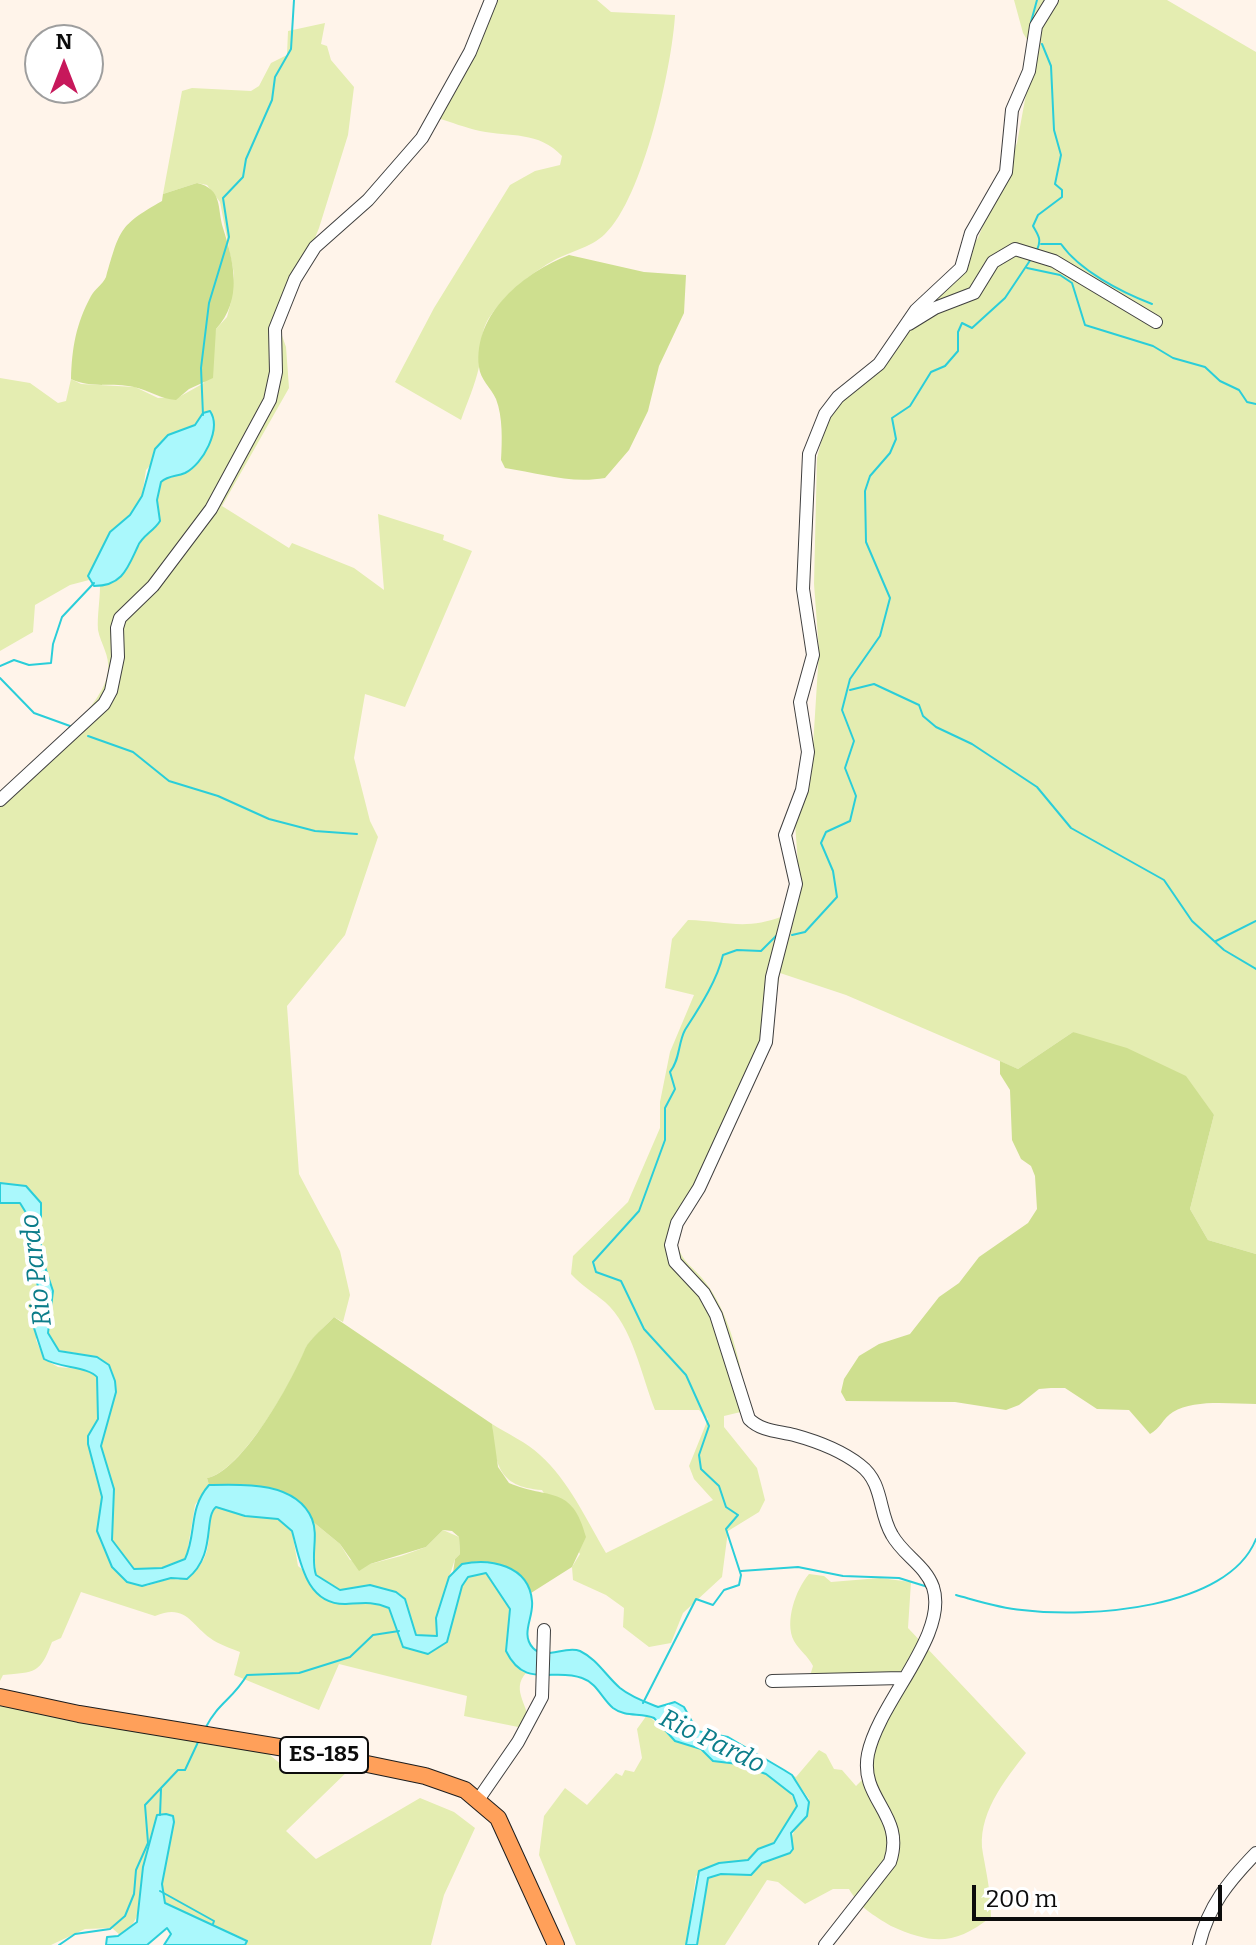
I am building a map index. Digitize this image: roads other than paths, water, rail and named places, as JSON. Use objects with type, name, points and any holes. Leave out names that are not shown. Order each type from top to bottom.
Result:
[{"type":"main road","name":"ES-185","points":[[0,1697],[425,1776],[465,1790],[498,1818],[556,1945]]},
{"type":"street","points":[[0,800],[104,704],[111,691],[118,657],[117,628],[120,618],[153,586],[211,509],[270,400],[276,372],[275,329],[295,279],[315,247],[368,200],[422,138],[470,52],[491,0]]},
{"type":"street","points":[[825,1945],[890,1862],[895,1847],[895,1833],[866,1772],[871,1742],[902,1678],[935,1622],[936,1606],[926,1574],[891,1533],[876,1483],[862,1466],[812,1441],[764,1429],[749,1419],[716,1315],[704,1293],[675,1262],[671,1245],[677,1223],[699,1188],[766,1042],[772,977],[796,884],[785,835],[802,790],[808,752],[800,702],[813,655],[803,589],[809,454],[825,414],[838,397],[879,364],[900,330],[929,296],[961,268],[971,233],[1003,182],[1010,156],[1012,110],[1029,71],[1036,26],[1052,0]]},
{"type":"street","points":[[900,330],[935,308],[974,293],[993,262],[1015,249],[1054,261],[1156,322]]},
{"type":"street","points":[[478,1800],[539,1705],[544,1630]]},
{"type":"street","points":[[772,1681],[902,1678]]},
{"type":"street","points":[[1199,1945],[1208,1914],[1222,1890],[1256,1853]]},
{"type":"water","points":[[210,411],[214,427],[204,454],[185,473],[161,482],[157,500],[160,521],[140,542],[118,579],[94,586],[88,576],[110,532],[130,515],[142,496],[155,449],[168,435],[195,425],[203,413]]},
{"type":"water","name":"Rio Pardo","points":[[0,1183],[26,1186],[41,1203],[41,1255],[53,1291],[48,1333],[59,1351],[97,1357],[109,1365],[115,1381],[116,1392],[101,1446],[114,1489],[112,1540],[134,1569],[162,1568],[185,1559],[195,1512],[209,1485],[267,1487],[294,1498],[304,1507],[314,1526],[316,1575],[340,1590],[370,1585],[396,1592],[405,1599],[416,1635],[437,1636],[436,1618],[449,1577],[462,1564],[484,1562],[506,1567],[524,1579],[529,1589],[532,1607],[528,1637],[529,1643],[538,1652],[580,1651],[629,1694],[658,1707],[675,1702],[684,1707],[697,1731],[728,1737],[792,1775],[809,1802],[807,1816],[791,1833],[793,1849],[790,1853],[762,1863],[751,1875],[721,1874],[708,1878],[697,1945],[686,1945],[699,1871],[719,1863],[748,1860],[758,1849],[774,1843],[797,1806],[793,1795],[766,1774],[738,1764],[713,1761],[701,1749],[675,1741],[654,1718],[618,1711],[587,1680],[571,1675],[531,1674],[522,1670],[506,1651],[510,1609],[486,1573],[468,1577],[462,1586],[447,1642],[428,1654],[403,1647],[389,1608],[373,1603],[332,1602],[321,1597],[313,1589],[302,1567],[292,1531],[278,1519],[245,1516],[216,1507],[212,1512],[202,1559],[187,1579],[171,1578],[142,1586],[127,1582],[112,1567],[97,1531],[102,1497],[88,1436],[98,1419],[97,1377],[88,1371],[44,1359],[34,1328],[41,1298],[28,1248],[28,1216],[20,1203],[0,1203]]},
{"type":"water","points":[[157,1815],[173,1816],[174,1822],[162,1884],[165,1903],[247,1941],[245,1945],[164,1945],[171,1934],[167,1928],[147,1945],[106,1945],[107,1937],[118,1936],[137,1922],[143,1867]]},
{"type":"waterway","points":[[203,415],[201,368],[209,303],[229,237],[223,198],[243,177],[246,159],[272,100],[275,77],[291,49],[294,0]]},
{"type":"waterway","points":[[1031,22],[1037,0]]},
{"type":"waterway","points":[[1037,250],[1039,240],[1033,226],[1038,215],[1062,197],[1062,190],[1055,184],[1061,155],[1054,130],[1051,66],[1042,44]]},
{"type":"waterway","points":[[1041,244],[1061,244],[1079,263],[1102,280],[1152,304]]},
{"type":"waterway","points":[[792,935],[805,932],[837,897],[833,871],[821,843],[826,832],[850,821],[856,796],[845,768],[854,741],[842,710],[850,679],[880,636],[890,598],[866,542],[865,491],[870,476],[890,453],[896,439],[892,418],[910,406],[931,372],[945,366],[958,351],[958,332],[962,323],[972,328],[1005,298],[1031,259]]},
{"type":"waterway","points":[[1027,268],[1060,275],[1072,283],[1085,325],[1153,346],[1173,358],[1205,367],[1220,381],[1239,390],[1247,402],[1256,404]]},
{"type":"waterway","points":[[0,666],[14,660],[29,665],[51,663],[53,644],[62,617],[94,583]]},
{"type":"waterway","points":[[0,678],[34,713],[70,726]]},
{"type":"waterway","points":[[850,690],[874,684],[919,705],[923,716],[936,727],[972,744],[1037,787],[1071,828],[1164,880],[1192,921],[1224,950],[1256,969]]},
{"type":"waterway","points":[[88,736],[133,752],[169,781],[218,796],[269,819],[315,831],[357,834]]},
{"type":"waterway","points":[[1216,941],[1256,921]]},
{"type":"waterway","points":[[643,1703],[696,1599],[713,1605],[724,1590],[739,1585],[741,1575],[726,1529],[738,1515],[726,1507],[719,1486],[701,1469],[699,1455],[709,1426],[686,1375],[644,1329],[621,1281],[596,1272],[593,1262],[639,1211],[665,1140],[665,1108],[675,1089],[670,1072],[685,1030],[712,984],[723,955],[737,950],[761,951],[778,934]]},
{"type":"waterway","points":[[956,1595],[1005,1608],[1050,1612],[1117,1610],[1153,1604],[1187,1595],[1217,1581],[1241,1563],[1256,1539]]},
{"type":"waterway","points":[[741,1571],[798,1567],[843,1576],[899,1578],[928,1587]]},
{"type":"waterway","points":[[206,1727],[247,1675],[299,1673],[350,1657],[373,1635],[399,1631]]},
{"type":"waterway","points":[[59,1945],[75,1934],[110,1929],[125,1916],[134,1894],[136,1870],[148,1843],[145,1805],[178,1770],[185,1770],[199,1740]]},
{"type":"waterway","points":[[160,1815],[161,1789]]},
{"type":"waterway","points":[[160,1891],[214,1921],[213,1924]]}]
